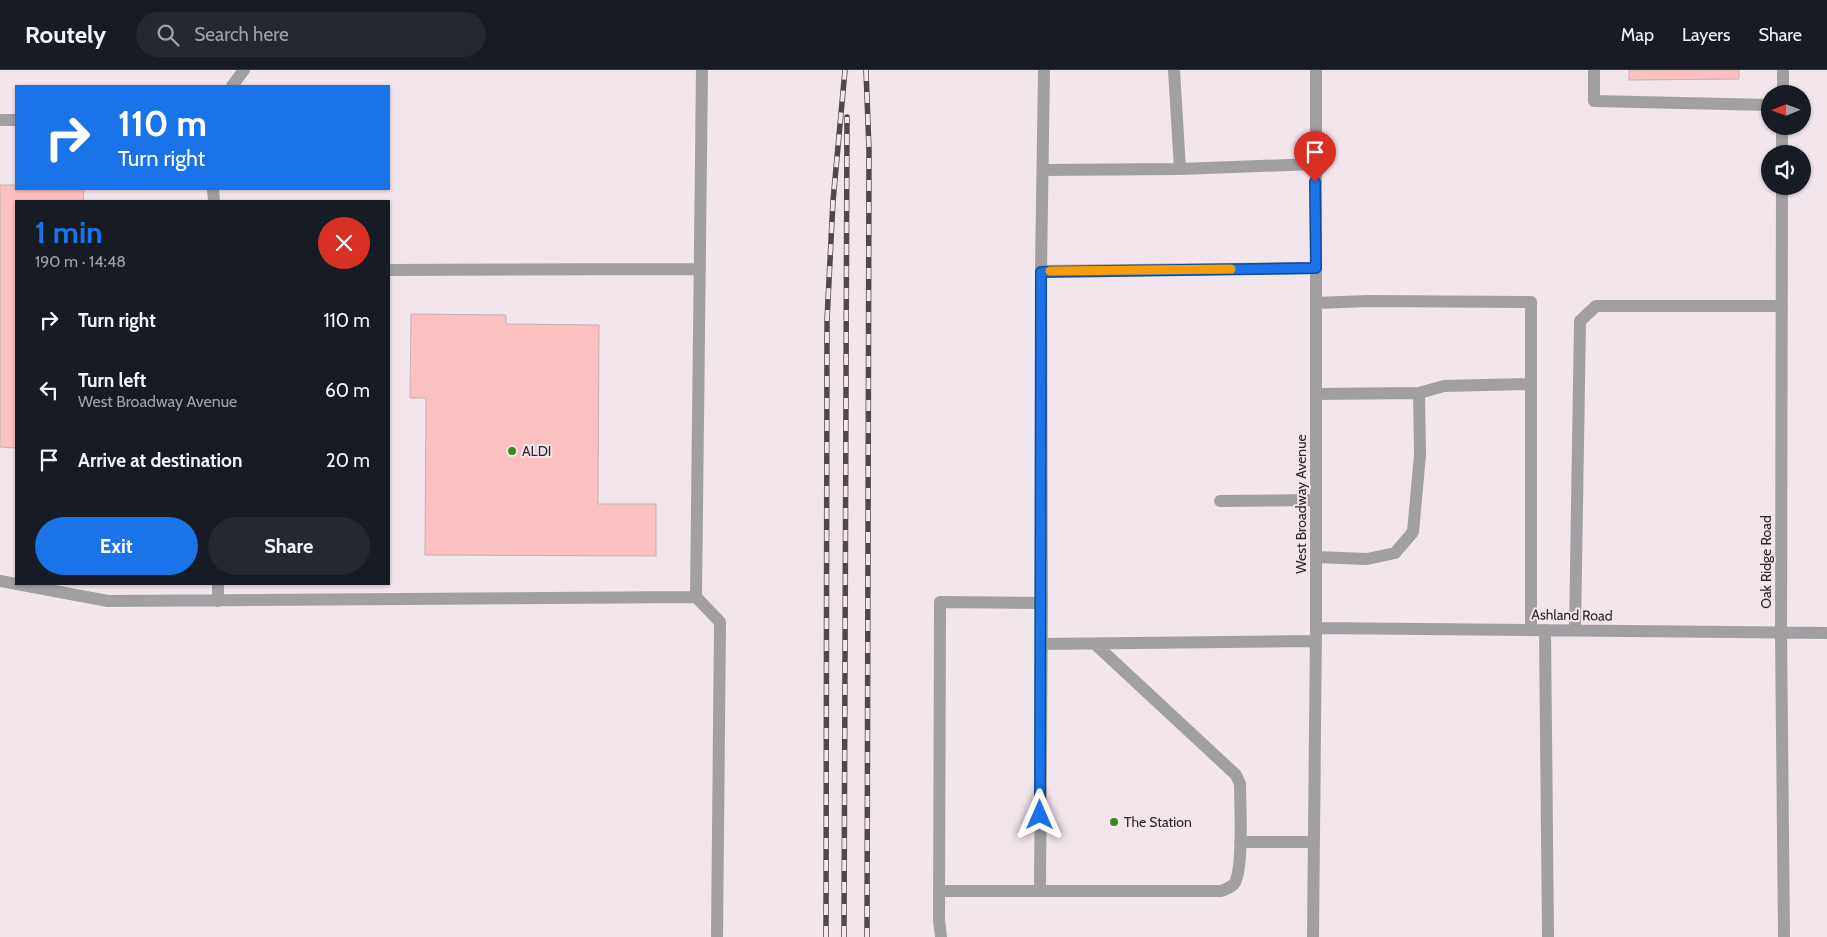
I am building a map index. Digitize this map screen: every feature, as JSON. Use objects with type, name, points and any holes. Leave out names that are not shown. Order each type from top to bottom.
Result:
[{"type":"street","points":[[233,85],[244,70]]},
{"type":"street","points":[[702,70],[696,597],[720,622],[716,937]]},
{"type":"street","points":[[1040,891],[1042,644],[1041,272],[1044,70]]},
{"type":"street","points":[[1174,70],[1180,169]]},
{"type":"street","name":"West Broadway Avenue","points":[[1313,937],[1316,635],[1316,70]]},
{"type":"street","points":[[1594,70],[1594,102],[1761,105]]},
{"type":"street","points":[[1782,85],[1783,70]]},
{"type":"street","points":[[0,120],[15,120]]},
{"type":"street","points":[[1043,170],[1180,169],[1315,164]]},
{"type":"street","name":"Oak Ridge Road","points":[[1782,195],[1781,632],[1784,937]]},
{"type":"street","points":[[1041,272],[1316,268]]},
{"type":"street","points":[[390,270],[700,269]]},
{"type":"street","points":[[1316,303],[1368,300],[1532,302],[1531,630]]},
{"type":"street","points":[[1575,630],[1580,322],[1596,306],[1782,306]]},
{"type":"street","points":[[1316,394],[1419,394],[1444,386],[1531,384]]},
{"type":"street","points":[[1316,557],[1367,559],[1395,553],[1413,532],[1420,455],[1419,394]]},
{"type":"street","points":[[1220,501],[1316,500]]},
{"type":"street","points":[[0,581],[15,584]]},
{"type":"street","points":[[22,585],[108,601],[696,597]]},
{"type":"street","points":[[218,585],[218,601]]},
{"type":"street","points":[[942,937],[939,920],[940,602],[1042,603]]},
{"type":"street","name":"Ashland Road","points":[[1042,644],[1096,644],[1316,635],[1531,630],[1827,633]]},
{"type":"street","points":[[1545,630],[1548,937]]},
{"type":"street","points":[[939,891],[1221,891],[1228,889],[1234,884],[1237,876],[1240,842],[1240,784],[1236,775],[1096,644]]},
{"type":"street","points":[[1240,842],[1314,842]]},
{"type":"building","points":[[1629,70],[1739,70],[1739,79],[1629,80]]},
{"type":"building","points":[[0,185],[15,185],[15,190],[84,190],[83,200],[15,200],[15,448],[0,447]]},
{"type":"building","name":"ALDI","points":[[411,314],[506,315],[506,324],[599,325],[598,504],[656,504],[656,556],[425,555],[426,398],[410,398]]},
{"type":"railway","points":[[826,937],[827,320],[833,201],[845,70]]},
{"type":"railway","points":[[866,70],[869,150],[867,937]]},
{"type":"railway","points":[[844,937],[847,117]]},
{"type":"slow traffic","points":[[1050,271],[1231,269]]},
{"type":"place","name":"ALDI","points":[[512,451]]},
{"type":"place","name":"The Station","points":[[1114,822]]},
{"type":"route","points":[[1040,815],[1042,603],[1041,272],[1316,268],[1315,182]]}]
